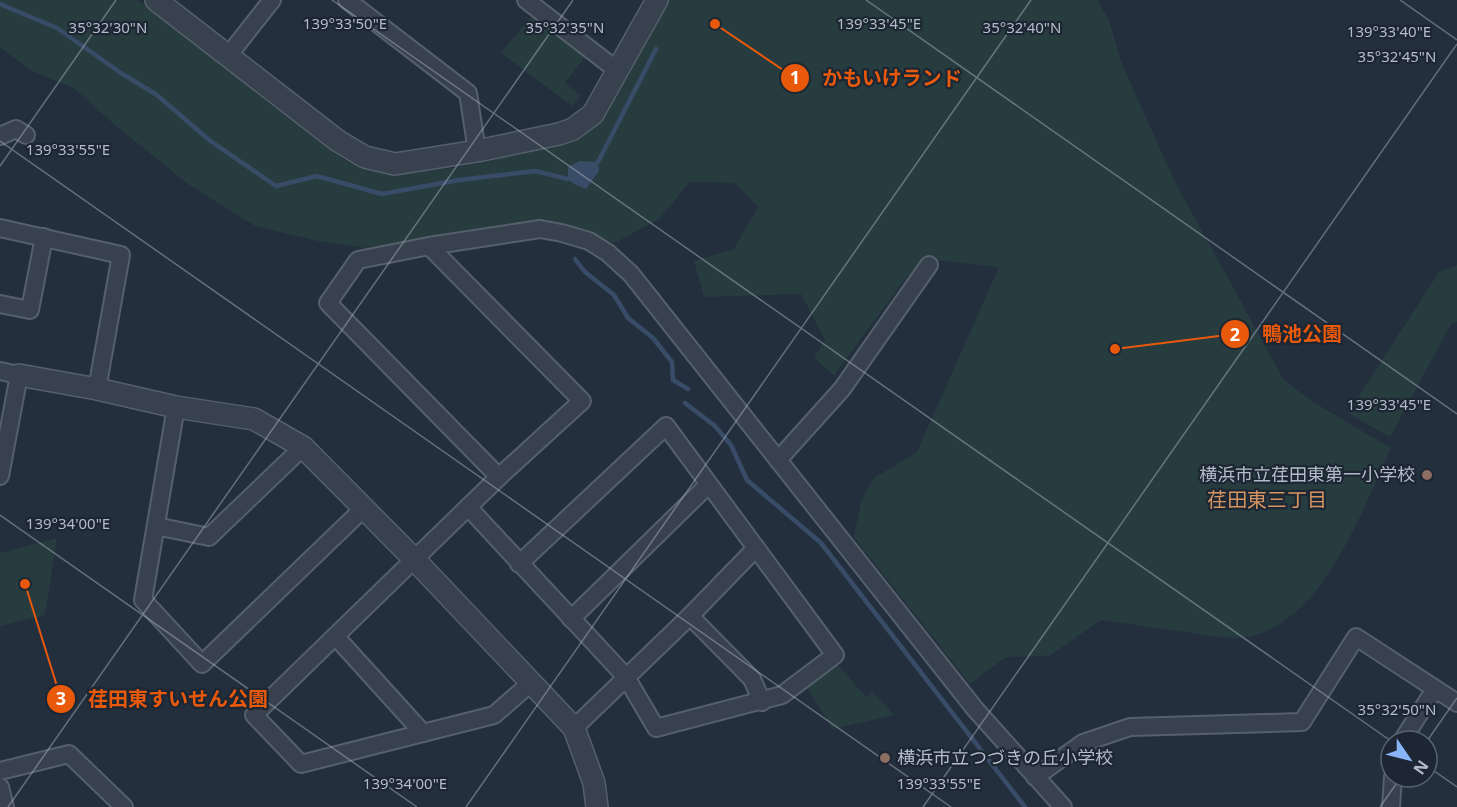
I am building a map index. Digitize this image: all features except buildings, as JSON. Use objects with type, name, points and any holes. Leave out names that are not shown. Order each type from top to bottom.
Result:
[{"type":"street","points":[[156,0],[338,141],[365,157],[395,164],[477,151],[560,134],[573,129],[592,114],[657,0]]},
{"type":"street","points":[[228,56],[272,0]]},
{"type":"street","points":[[347,0],[468,93],[477,151]]},
{"type":"street","points":[[526,0],[618,71]]},
{"type":"street","points":[[0,136],[16,129],[26,135]]},
{"type":"street","points":[[0,228],[121,255],[97,389]]},
{"type":"street","points":[[499,477],[328,303],[358,260],[429,246],[540,229],[562,232],[588,241],[608,253],[631,274],[975,709],[1063,807]]},
{"type":"street","points":[[0,304],[30,310],[44,237]]},
{"type":"street","points":[[429,246],[582,401],[499,477],[254,715],[301,764],[494,715],[532,682]]},
{"type":"street","points":[[778,460],[842,389],[929,265]]},
{"type":"street","points":[[0,476],[10,373],[97,389],[176,408],[255,419],[303,447],[415,560],[574,728],[594,783],[597,807]]},
{"type":"street","points":[[176,408],[143,600],[202,664],[364,508]]},
{"type":"street","points":[[468,507],[519,564],[626,677],[656,728],[782,695],[835,655],[666,426],[519,564]]},
{"type":"street","points":[[156,526],[209,537],[303,447]]},
{"type":"street","points":[[571,619],[708,485]]},
{"type":"street","points":[[574,728],[756,549]]},
{"type":"street","points":[[690,616],[752,678],[762,702]]},
{"type":"street","points":[[336,637],[423,733]]},
{"type":"street","points":[[1035,777],[1083,742],[1130,727],[1302,722],[1356,637],[1457,703]]},
{"type":"street","points":[[1410,729],[1435,689]]},
{"type":"street","points":[[0,771],[69,754],[124,807]]},
{"type":"street","points":[[0,787],[5,807]]},
{"type":"street","points":[[1391,807],[1392,789]]},
{"type":"green space","points":[[0,0],[138,0],[346,161],[379,169],[406,171],[434,170],[490,161],[571,139],[666,0],[1097,0],[1108,18],[1122,64],[1174,180],[1284,380],[1313,402],[1391,448],[1366,505],[1333,567],[1312,595],[1289,617],[1263,632],[1228,638],[1101,620],[1049,656],[1006,657],[970,684],[854,537],[861,501],[874,478],[917,452],[999,267],[925,259],[906,278],[834,375],[814,358],[825,340],[801,294],[704,297],[694,261],[734,249],[758,207],[735,183],[690,182],[659,219],[615,243],[545,221],[510,224],[445,237],[365,248],[318,241],[255,226],[188,184],[115,125],[74,88],[30,70],[0,47]]},
{"type":"green space","points":[[532,15],[585,57],[565,83],[581,96],[572,106],[501,53]]},
{"type":"green space","points":[[1457,265],[1457,322],[1451,324],[1390,437],[1348,413],[1439,272]]},
{"type":"green space","points":[[57,538],[45,615],[0,626],[0,553]]},
{"type":"green space","points":[[837,664],[866,697],[872,691],[894,715],[833,729],[806,686]]},
{"type":"water","points":[[580,161],[598,162],[599,171],[586,189],[568,179],[568,167]]},
{"type":"waterway","points":[[0,4],[57,28],[157,95],[209,140],[276,186],[317,176],[382,194],[459,180],[535,171],[568,179]]},
{"type":"waterway","points":[[598,162],[656,49]]},
{"type":"waterway","points":[[575,259],[585,272],[614,295],[628,318],[653,338],[672,362],[673,380],[688,389]]},
{"type":"waterway","points":[[685,403],[715,426],[731,445],[747,480],[821,543],[1025,807]]},
{"type":"place","name":"かもいけランド","points":[[715,24]]},
{"type":"place","name":"鴨池公園","points":[[1115,349]]},
{"type":"place","name":"横浜市立荏田東第一小学校","points":[[1427,475]]},
{"type":"place","name":"荏田東すいせん公園","points":[[25,584]]},
{"type":"place","name":"横浜市立つづきの丘小学校","points":[[885,758]]},
{"type":"district","name":"荏田東三丁目","points":[[1267,500]]}]
